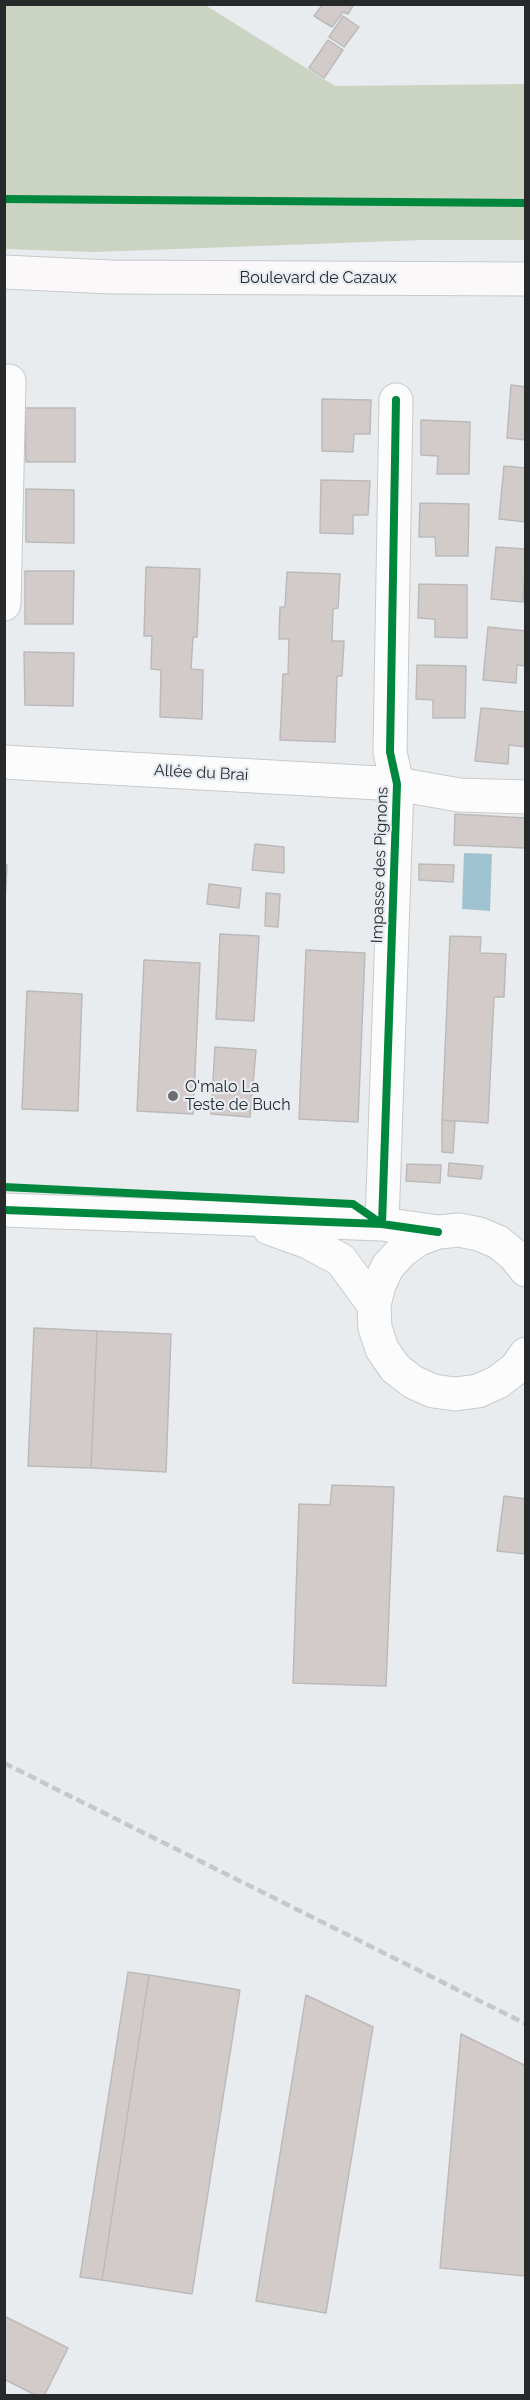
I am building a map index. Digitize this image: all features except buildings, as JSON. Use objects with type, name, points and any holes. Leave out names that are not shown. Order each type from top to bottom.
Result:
[{"type":"main road","name":"Boulevard de Cazaux","points":[[4,272],[111,277],[525,279]]},
{"type":"main road","name":"Boulevard de Cazaux","points":[[4,281],[111,277]]},
{"type":"street","points":[[4,604],[9,381]]},
{"type":"street","name":"Impasse des Pignons","points":[[382,1224],[397,784],[390,752],[396,400]]},
{"type":"street","name":"Allée du Brai","points":[[4,762],[397,784],[459,795],[525,797]]},
{"type":"street","points":[[4,1210],[382,1224],[438,1232],[459,1230],[479,1234],[498,1242],[514,1255],[525,1270]]},
{"type":"street","points":[[245,1218],[308,1242],[341,1260],[374,1305]]},
{"type":"street","points":[[438,1232],[418,1239],[388,1266],[379,1285],[374,1305],[375,1328],[382,1349],[413,1382],[433,1391],[455,1394],[478,1391],[498,1382],[516,1368],[525,1354]]},
{"type":"green space","points":[[5,4],[205,5],[335,86],[525,84],[525,240],[424,240],[93,252],[5,249]]},
{"type":"water","points":[[464,853],[492,854],[490,911],[462,909]]},
{"type":"railway","points":[[4,1763],[526,2024]]},
{"type":"cycle path","points":[[4,199],[526,203]]},
{"type":"cycle path","points":[[382,1224],[397,784],[390,752],[396,400]]},
{"type":"cycle path","points":[[4,1187],[353,1204],[382,1224]]},
{"type":"cycle path","points":[[4,1210],[382,1224],[438,1232]]},
{"type":"place","name":"O'malo La Teste de Buch","points":[[173,1096]]}]
